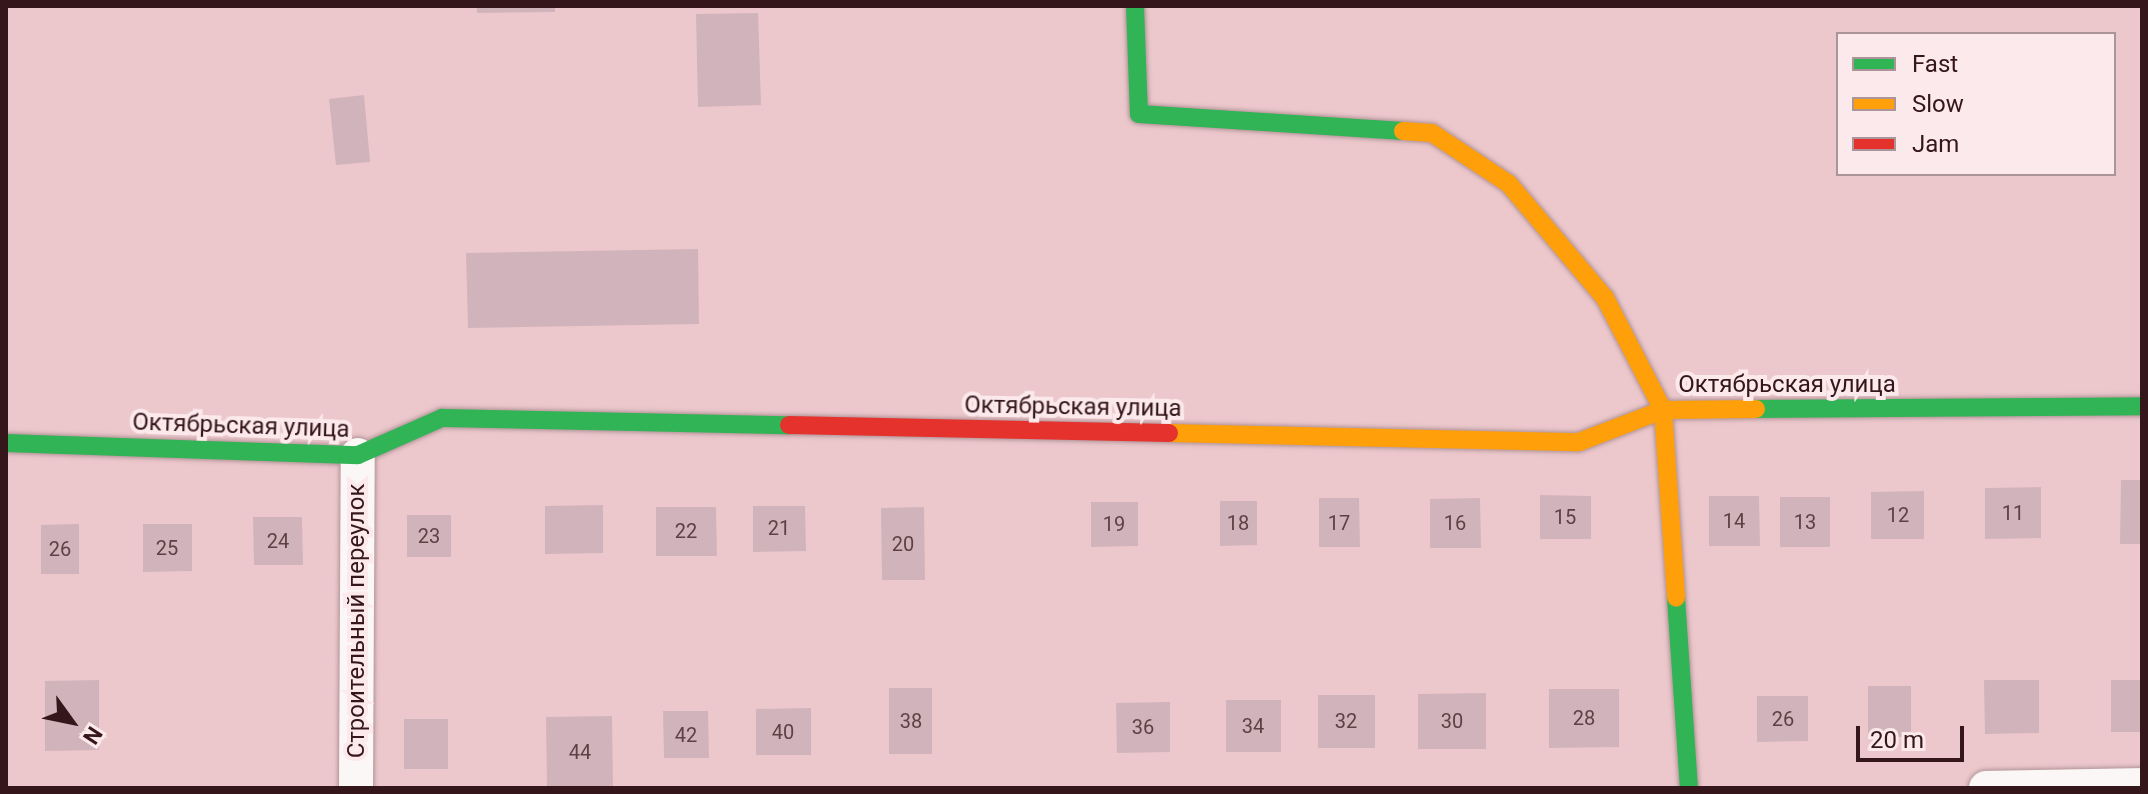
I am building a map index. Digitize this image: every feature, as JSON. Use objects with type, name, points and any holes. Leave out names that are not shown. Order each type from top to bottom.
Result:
[{"type":"street","points":[[1135,6],[1139,114],[1432,133],[1509,184],[1605,298],[1663,410],[1689,788]]},
{"type":"street","name":"Октябрьская улица","points":[[6,443],[358,455],[442,418],[1579,442],[1663,410],[2142,406]]},
{"type":"street","name":"Строительный переулок","points":[[356,788],[358,455]]},
{"type":"street","points":[[1986,788],[2142,785]]},
{"type":"building","points":[[477,6],[555,6],[555,12],[477,13]]},
{"type":"building","points":[[758,13],[761,105],[698,107],[696,14]]},
{"type":"building","points":[[364,95],[370,162],[336,165],[329,99]]},
{"type":"building","points":[[698,249],[699,324],[468,328],[466,253]]},
{"type":"building","points":[[2121,480],[2142,480],[2142,544],[2120,544]]},
{"type":"building","points":[[2041,487],[2041,538],[1985,539],[1985,488]]},
{"type":"building","points":[[1924,491],[1924,539],[1871,539],[1871,492]]},
{"type":"building","points":[[1540,495],[1591,496],[1591,539],[1540,539]]},
{"type":"building","points":[[1709,496],[1759,496],[1760,546],[1709,546]]},
{"type":"building","points":[[1780,497],[1830,497],[1830,547],[1780,547]]},
{"type":"building","points":[[1319,498],[1359,498],[1360,547],[1319,547]]},
{"type":"building","points":[[1480,498],[1481,548],[1430,548],[1430,499]]},
{"type":"building","points":[[1220,501],[1257,501],[1257,545],[1220,546]]},
{"type":"building","points":[[1091,502],[1138,502],[1138,546],[1091,547]]},
{"type":"building","points":[[603,505],[603,553],[545,554],[545,506]]},
{"type":"building","points":[[753,506],[805,506],[806,551],[753,552]]},
{"type":"building","points":[[656,507],[716,507],[717,556],[656,556]]},
{"type":"building","points":[[924,507],[925,580],[882,580],[881,508]]},
{"type":"building","points":[[407,515],[451,515],[451,557],[407,557]]},
{"type":"building","points":[[253,517],[302,517],[303,565],[254,565]]},
{"type":"building","points":[[79,524],[79,574],[41,574],[41,525]]},
{"type":"building","points":[[143,524],[192,524],[192,571],[143,572]]},
{"type":"building","points":[[99,680],[99,750],[45,751],[45,681]]},
{"type":"building","points":[[1984,680],[2039,680],[2039,733],[1985,734]]},
{"type":"building","points":[[2111,680],[2142,680],[2142,732],[2111,732]]},
{"type":"building","points":[[1868,686],[1911,686],[1911,737],[1868,737]]},
{"type":"building","points":[[889,688],[932,688],[932,754],[889,754]]},
{"type":"building","points":[[1549,689],[1619,689],[1619,747],[1549,748]]},
{"type":"building","points":[[1486,693],[1486,749],[1418,749],[1418,694]]},
{"type":"building","points":[[1318,695],[1375,695],[1375,748],[1318,748]]},
{"type":"building","points":[[1757,696],[1808,696],[1808,741],[1757,742]]},
{"type":"building","points":[[1226,700],[1281,700],[1281,752],[1226,752]]},
{"type":"building","points":[[1170,702],[1170,752],[1117,753],[1116,703]]},
{"type":"building","points":[[811,708],[811,755],[756,755],[756,709]]},
{"type":"building","points":[[663,711],[708,711],[709,758],[664,758]]},
{"type":"building","points":[[612,716],[613,787],[547,788],[546,717]]},
{"type":"building","points":[[404,719],[448,719],[448,769],[404,769]]},
{"type":"traffic: fast","points":[[1135,6],[1139,114],[1403,131]]},
{"type":"traffic: fast","points":[[1756,409],[2142,406]]},
{"type":"traffic: fast","points":[[6,443],[358,455],[442,418],[789,425]]},
{"type":"traffic: fast","points":[[1676,598],[1689,788]]},
{"type":"traffic: slow","points":[[1403,131],[1432,133],[1509,184],[1605,298],[1663,410],[1676,598]]},
{"type":"traffic: slow","points":[[1169,433],[1579,442],[1663,410],[1756,409]]},
{"type":"traffic: jam","points":[[789,425],[1169,433]]}]
